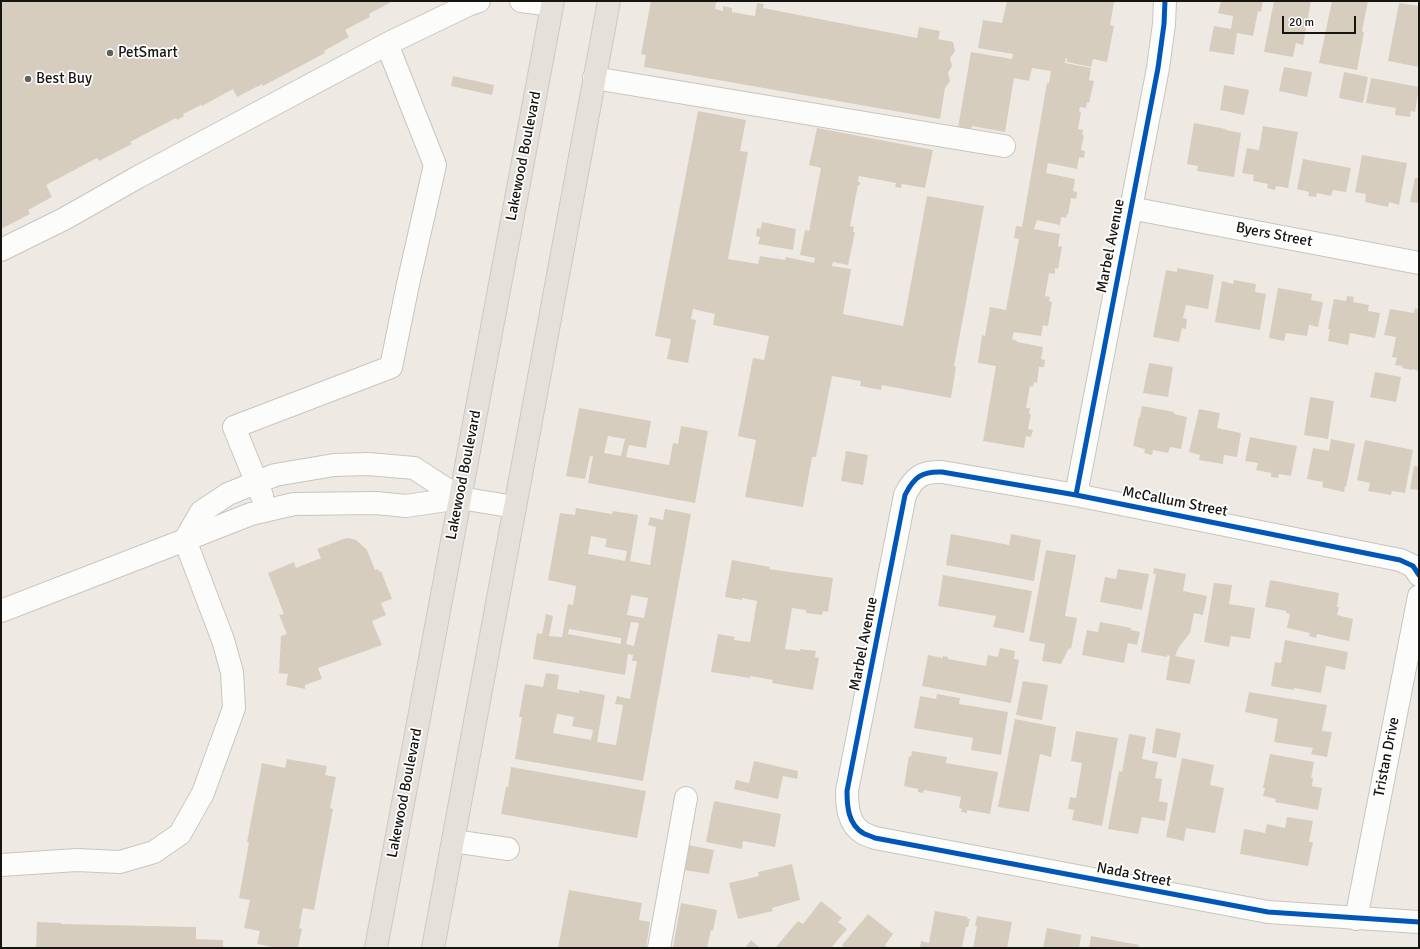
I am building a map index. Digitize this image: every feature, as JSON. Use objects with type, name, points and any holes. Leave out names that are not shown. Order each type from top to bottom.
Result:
[{"type":"main road","points":[[433,948],[609,1]]},
{"type":"main road","name":"Lakewood Boulevard","points":[[376,948],[553,3]]},
{"type":"street","points":[[521,1],[553,3]]},
{"type":"street","name":"Marbel Avenue","points":[[1076,495],[1158,68],[1164,24],[1165,1]]},
{"type":"street","points":[[1,250],[64,219],[138,177],[387,44],[468,3]]},
{"type":"street","points":[[268,510],[234,428],[391,367],[435,165],[387,44]]},
{"type":"street","points":[[594,78],[1004,146]]},
{"type":"street","name":"Byers Street","points":[[1130,208],[1419,263]]},
{"type":"street","points":[[185,540],[201,512],[228,494],[275,475],[334,465],[368,464],[414,468],[460,498]]},
{"type":"street","name":"McCallum Street","points":[[920,476],[930,472],[942,472],[1076,495],[1400,560],[1413,566],[1419,575]]},
{"type":"street","name":"Marbel Avenue","points":[[852,821],[848,807],[847,791],[905,495],[910,484],[920,476]]},
{"type":"street","points":[[1,611],[251,514],[294,504],[376,503],[406,506],[460,498],[514,507]]},
{"type":"street","points":[[1,865],[77,860],[120,862],[154,852],[180,834],[184,827],[203,793],[234,708],[232,672],[222,640],[185,540]]},
{"type":"street","name":"Tristan Drive","points":[[1356,918],[1419,596]]},
{"type":"street","points":[[659,948],[686,798]]},
{"type":"street","name":"Nada Street","points":[[852,821],[862,832],[883,839],[1268,912],[1419,922]]},
{"type":"street","points":[[453,841],[508,849]]},
{"type":"building","points":[[1,1],[393,1],[369,14],[370,17],[345,30],[349,37],[324,51],[325,53],[263,86],[262,84],[237,97],[233,89],[202,106],[201,105],[183,114],[184,116],[177,120],[176,118],[130,142],[132,144],[99,161],[97,158],[46,185],[52,197],[28,210],[30,214],[1,229]]},
{"type":"building","points":[[651,1],[719,1],[716,3],[715,9],[723,11],[723,6],[732,8],[732,12],[755,16],[757,3],[764,4],[763,8],[917,38],[919,27],[940,31],[938,39],[953,42],[955,51],[950,58],[952,66],[948,73],[950,81],[945,88],[940,119],[644,67],[646,55],[641,54]]},
{"type":"building","points":[[1007,1],[1114,2],[1110,25],[1114,26],[1107,62],[1093,59],[1091,67],[1067,62],[1066,58],[1065,63],[1091,68],[1089,80],[1094,81],[1089,103],[1087,102],[1086,108],[1080,107],[1079,111],[1081,112],[1078,129],[1083,130],[1082,135],[1084,135],[1081,150],[1085,151],[1084,158],[1079,157],[1077,169],[1048,163],[1046,173],[1075,179],[1073,191],[1077,192],[1076,199],[1071,198],[1068,215],[1067,214],[1066,218],[1061,217],[1060,225],[1037,220],[1034,229],[1060,234],[1058,246],[1062,247],[1058,269],[1055,268],[1055,274],[1049,273],[1045,296],[1050,297],[1049,301],[1052,302],[1048,326],[1043,325],[1041,336],[1014,332],[1012,339],[1017,342],[1043,347],[1041,359],[1045,360],[1044,367],[1039,367],[1037,383],[1034,382],[1033,387],[1030,386],[1026,408],[1030,408],[1029,414],[1031,414],[1028,429],[1033,430],[1031,437],[1026,436],[1024,448],[983,441],[996,366],[978,363],[982,335],[985,336],[990,307],[1006,310],[1019,239],[1014,238],[1016,226],[1022,227],[1047,83],[1049,83],[1051,71],[1032,68],[1029,81],[1014,78],[1005,132],[972,126],[971,130],[958,128],[971,52],[1012,59],[1013,54],[978,48],[983,20],[1002,23]]},
{"type":"building","points":[[1221,1],[1263,1],[1261,12],[1258,11],[1253,36],[1237,33],[1234,55],[1209,51],[1214,26],[1231,29],[1233,16],[1218,13]]},
{"type":"building","points":[[1274,1],[1311,1],[1303,45],[1296,43],[1293,57],[1264,52]]},
{"type":"building","points":[[1332,1],[1368,1],[1362,31],[1364,32],[1357,70],[1319,63]]},
{"type":"building","points":[[1399,3],[1419,6],[1419,67],[1388,61]]},
{"type":"building","points":[[1284,67],[1312,72],[1307,97],[1279,91]]},
{"type":"building","points":[[1344,72],[1368,77],[1363,103],[1339,98]]},
{"type":"building","points":[[453,76],[494,85],[492,95],[451,86]]},
{"type":"building","points":[[1371,78],[1419,87],[1415,112],[1411,111],[1410,117],[1395,115],[1396,108],[1366,103]]},
{"type":"building","points":[[1224,85],[1249,90],[1244,115],[1220,110]]},
{"type":"building","points":[[698,111],[746,120],[740,151],[748,152],[728,259],[758,264],[760,256],[785,260],[786,257],[814,263],[815,258],[800,255],[805,230],[809,231],[821,168],[809,165],[817,128],[933,150],[925,188],[902,184],[901,188],[895,187],[896,183],[859,176],[858,182],[860,182],[860,185],[858,185],[850,226],[854,227],[853,232],[855,232],[848,265],[833,262],[832,266],[851,269],[843,314],[903,326],[927,196],[984,206],[954,366],[956,367],[951,398],[882,385],[881,390],[860,386],[861,381],[832,376],[816,457],[812,457],[803,507],[745,497],[756,440],[738,436],[753,358],[764,360],[769,336],[713,325],[715,314],[693,309],[691,319],[696,320],[688,363],[667,359],[671,339],[655,336]]},
{"type":"building","points":[[1194,123],[1241,133],[1234,177],[1197,171],[1198,166],[1187,164]]},
{"type":"building","points":[[1263,126],[1298,132],[1288,188],[1276,186],[1275,190],[1267,188],[1268,184],[1253,181],[1254,175],[1242,173],[1247,148],[1259,150]]},
{"type":"building","points":[[1362,155],[1407,163],[1399,205],[1389,202],[1388,207],[1365,202],[1366,194],[1355,192]]},
{"type":"building","points":[[1303,159],[1351,168],[1346,192],[1333,190],[1331,196],[1317,193],[1316,197],[1308,196],[1309,192],[1297,189]]},
{"type":"building","points":[[1415,178],[1419,178],[1419,203],[1410,202]]},
{"type":"building","points":[[762,222],[796,229],[793,250],[758,244],[760,237],[756,236],[757,228],[761,229]]},
{"type":"building","points":[[1177,268],[1214,275],[1208,309],[1186,305],[1183,318],[1187,319],[1186,329],[1182,328],[1179,342],[1153,337],[1166,270],[1177,272]]},
{"type":"building","points":[[1234,280],[1256,284],[1255,292],[1266,294],[1260,330],[1215,322],[1222,281],[1233,284]]},
{"type":"building","points":[[1278,288],[1312,294],[1311,300],[1323,302],[1318,327],[1309,325],[1307,336],[1286,333],[1284,341],[1269,338]]},
{"type":"building","points":[[1347,296],[1354,297],[1353,302],[1369,305],[1368,311],[1380,313],[1375,338],[1350,333],[1348,345],[1328,341],[1330,329],[1328,329],[1334,299],[1346,301]]},
{"type":"building","points":[[1415,308],[1419,309],[1419,371],[1402,368],[1403,366],[1395,365],[1397,358],[1392,357],[1396,337],[1384,335],[1390,309],[1414,313]]},
{"type":"building","points":[[1149,363],[1173,367],[1168,397],[1143,393]]},
{"type":"building","points":[[1375,372],[1401,377],[1396,402],[1370,397]]},
{"type":"building","points":[[1310,397],[1334,401],[1328,439],[1304,435]]},
{"type":"building","points":[[1142,406],[1174,412],[1174,414],[1187,417],[1181,449],[1170,447],[1168,453],[1153,450],[1152,455],[1144,453],[1145,449],[1133,446]]},
{"type":"building","points":[[579,408],[651,421],[646,448],[629,445],[626,457],[669,465],[673,443],[678,444],[681,426],[708,431],[695,503],[588,483],[593,456],[590,456],[585,479],[566,476]],"holes":[[[608,436],[625,439],[621,456],[604,453]]]},
{"type":"building","points":[[1199,409],[1220,413],[1217,428],[1241,433],[1237,457],[1224,455],[1223,464],[1199,460],[1200,455],[1189,452]]},
{"type":"building","points":[[1250,437],[1297,446],[1291,476],[1279,474],[1278,478],[1271,477],[1271,473],[1256,470],[1258,463],[1245,461]]},
{"type":"building","points":[[1331,439],[1355,444],[1344,492],[1322,487],[1323,482],[1307,479],[1313,448],[1329,451]]},
{"type":"building","points":[[1365,440],[1413,450],[1405,493],[1392,491],[1391,495],[1368,491],[1370,483],[1357,480]]},
{"type":"building","points":[[846,451],[868,455],[863,485],[841,481]]},
{"type":"building","points":[[1414,466],[1419,467],[1419,490],[1410,489]]},
{"type":"building","points":[[576,508],[612,514],[613,511],[638,515],[630,561],[650,565],[656,527],[648,525],[650,517],[663,520],[665,509],[691,514],[643,781],[515,759],[522,717],[519,717],[525,684],[543,687],[546,673],[559,675],[557,689],[579,693],[579,690],[605,695],[597,742],[616,745],[623,705],[615,704],[617,696],[630,699],[637,661],[632,661],[633,655],[628,654],[625,675],[533,659],[537,633],[542,634],[546,614],[553,616],[549,636],[562,637],[568,604],[573,605],[576,586],[548,580],[560,513],[575,515]],"holes":[[[591,536],[607,539],[605,547],[627,551],[625,561],[588,554]],[[631,595],[648,598],[644,618],[627,615]],[[631,622],[639,623],[634,646],[626,644]],[[569,629],[621,638],[621,644],[568,634]],[[557,714],[574,717],[572,726],[593,730],[591,740],[553,733]]]},
{"type":"building","points":[[951,534],[1009,545],[1011,534],[1041,540],[1034,581],[946,565]]},
{"type":"building","points":[[349,538],[356,540],[367,550],[375,570],[378,569],[379,572],[381,571],[392,599],[381,603],[386,615],[372,621],[382,645],[318,668],[322,679],[305,685],[305,689],[286,685],[288,674],[279,673],[281,636],[287,634],[279,615],[284,614],[268,573],[294,562],[296,568],[321,558],[317,549]]},
{"type":"building","points":[[1046,550],[1076,555],[1065,616],[1077,618],[1071,649],[1069,648],[1061,664],[1042,661],[1045,644],[1029,641]]},
{"type":"building","points":[[732,560],[770,567],[769,569],[833,578],[828,612],[823,611],[822,615],[806,613],[806,610],[792,608],[785,649],[816,651],[815,657],[819,658],[813,690],[772,683],[773,680],[711,672],[718,634],[735,637],[734,640],[750,642],[757,601],[725,597]]},
{"type":"building","points":[[1154,568],[1186,574],[1183,591],[1207,596],[1203,615],[1194,613],[1190,633],[1179,647],[1175,656],[1195,660],[1190,684],[1166,680],[1170,656],[1167,655],[1167,657],[1141,652],[1156,574],[1153,574]]},
{"type":"building","points":[[1118,569],[1149,574],[1142,610],[1100,602],[1105,577],[1116,579]]},
{"type":"building","points":[[943,575],[1032,591],[1024,633],[993,627],[996,616],[938,606]]},
{"type":"building","points":[[1270,580],[1339,593],[1337,607],[1339,607],[1337,615],[1353,619],[1349,641],[1317,634],[1316,638],[1309,636],[1310,633],[1287,628],[1290,614],[1286,613],[1286,611],[1265,607]]},
{"type":"building","points":[[1214,583],[1232,585],[1229,604],[1255,608],[1250,639],[1231,636],[1229,647],[1204,642]]},
{"type":"building","points":[[1100,622],[1131,628],[1131,630],[1140,632],[1137,645],[1128,643],[1124,663],[1082,655],[1087,630],[1098,632]]},
{"type":"building","points":[[1285,640],[1348,652],[1345,670],[1326,666],[1321,693],[1294,688],[1294,690],[1271,686],[1275,662],[1281,663]]},
{"type":"building","points":[[1000,648],[1015,651],[1014,659],[1019,660],[1011,703],[922,686],[928,655],[943,658],[943,656],[948,657],[948,659],[986,666],[988,655],[998,657]]},
{"type":"building","points":[[1023,681],[1048,685],[1042,720],[1016,715]]},
{"type":"building","points":[[1249,692],[1327,705],[1322,731],[1332,732],[1327,757],[1311,754],[1313,748],[1274,742],[1278,719],[1245,712]]},
{"type":"building","points":[[937,694],[960,698],[959,704],[1008,712],[1001,755],[971,750],[973,738],[914,728],[920,696],[936,699]]},
{"type":"building","points":[[1015,719],[1056,727],[1051,757],[1040,754],[1029,812],[998,807]]},
{"type":"building","points":[[1156,728],[1181,733],[1176,758],[1152,753]]},
{"type":"building","points":[[1076,731],[1118,738],[1102,826],[1072,820],[1074,810],[1068,809],[1070,797],[1076,798],[1082,763],[1071,761]]},
{"type":"building","points":[[1129,734],[1146,737],[1142,759],[1158,762],[1155,778],[1162,779],[1159,801],[1168,803],[1165,821],[1142,817],[1138,834],[1108,829],[1119,771],[1122,772]]},
{"type":"building","points":[[912,751],[947,757],[946,763],[998,772],[990,814],[967,810],[967,813],[961,812],[962,809],[959,808],[961,797],[924,790],[923,793],[918,792],[918,789],[904,786],[909,756],[911,757]]},
{"type":"building","points":[[1270,754],[1314,762],[1311,778],[1313,778],[1312,786],[1322,788],[1318,810],[1275,802],[1276,799],[1263,796],[1265,788],[1263,788]]},
{"type":"building","points":[[1182,758],[1214,765],[1210,785],[1224,788],[1215,833],[1186,828],[1184,841],[1166,837]]},
{"type":"building","points":[[287,759],[327,766],[325,775],[336,777],[330,808],[333,809],[314,910],[303,908],[299,928],[302,929],[298,948],[272,948],[257,944],[260,931],[244,928],[250,900],[239,898],[249,842],[247,842],[262,763],[285,768]]},
{"type":"building","points":[[754,761],[798,771],[797,779],[783,776],[778,799],[734,789],[736,780],[749,783]]},
{"type":"building","points":[[511,767],[646,791],[637,838],[501,814],[506,787],[508,787]]},
{"type":"building","points":[[714,801],[781,814],[775,847],[743,841],[742,849],[706,842]]},
{"type":"building","points":[[1287,817],[1313,821],[1309,842],[1313,842],[1308,866],[1240,854],[1244,829],[1265,833],[1267,824],[1285,828]]},
{"type":"building","points":[[688,845],[714,850],[709,874],[684,870]]},
{"type":"building","points":[[792,864],[800,900],[772,908],[773,911],[738,919],[729,883],[759,876],[758,872]]},
{"type":"building","points":[[569,890],[642,903],[639,920],[650,922],[646,948],[558,948]]},
{"type":"building","points":[[821,901],[842,918],[838,922],[847,929],[831,948],[775,948],[798,921],[803,924]]},
{"type":"building","points":[[681,903],[717,910],[713,931],[711,930],[707,948],[673,947]]},
{"type":"building","points":[[935,911],[968,917],[967,919],[970,919],[968,927],[966,927],[962,948],[920,948],[921,941],[929,943]]},
{"type":"building","points":[[868,914],[893,934],[885,945],[888,948],[845,948],[842,945]]},
{"type":"building","points":[[977,916],[1012,922],[1007,948],[973,948],[977,927],[975,926]]},
{"type":"building","points":[[37,922],[61,924],[196,927],[196,939],[223,940],[223,948],[36,948]]},
{"type":"building","points":[[1047,928],[1081,935],[1079,948],[1043,948]]},
{"type":"building","points":[[1091,936],[1139,945],[1138,948],[1089,948]]},
{"type":"building","points":[[751,940],[760,948],[745,948]]},
{"type":"cycle path","points":[[1076,495],[1158,68],[1164,24],[1165,1]]},
{"type":"cycle path","points":[[1419,575],[1413,566],[1400,560],[1076,495],[942,472],[924,474],[915,480],[905,495],[847,791],[847,803],[851,820],[863,833],[875,838],[1268,912],[1419,922]]},
{"type":"place","name":"PetSmart","points":[[110,53]]},
{"type":"place","name":"Best Buy","points":[[28,79]]}]
